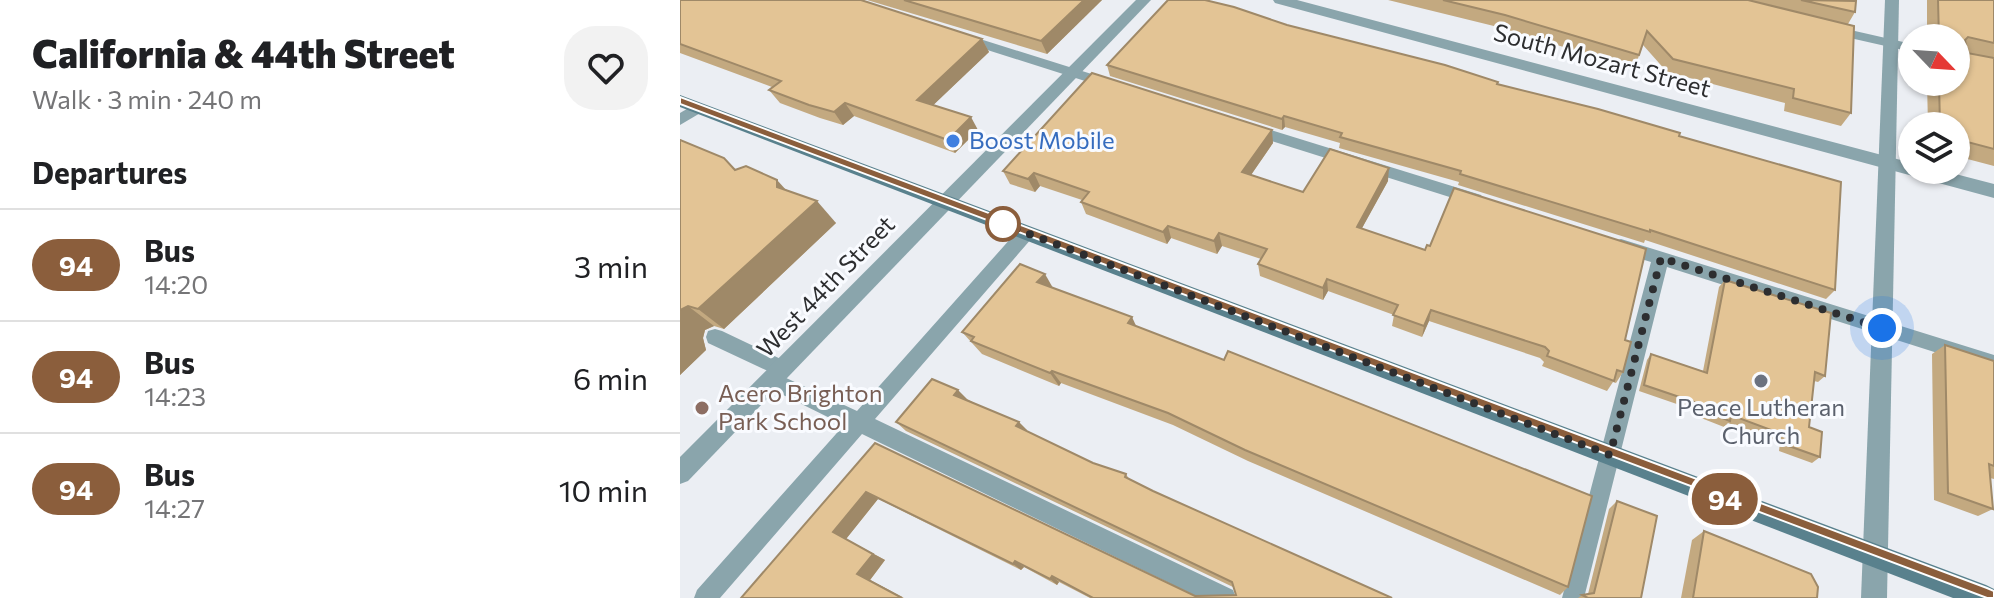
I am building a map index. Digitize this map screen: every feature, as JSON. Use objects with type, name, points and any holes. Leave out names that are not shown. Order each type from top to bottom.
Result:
[{"type":"main road","points":[[686,109],[946,202],[1986,598]]},
{"type":"street","name":"West 44th Street","points":[[680,473],[1144,0]]},
{"type":"street","name":"South Mozart Street","points":[[1280,0],[1898,166]]},
{"type":"street","points":[[1874,598],[1892,0]]},
{"type":"street","name":"South Mozart Street","points":[[1967,184],[1994,191]]},
{"type":"lane","points":[[1826,28],[1898,45]]},
{"type":"lane","points":[[943,31],[1130,90]]},
{"type":"lane","points":[[1228,122],[1495,206]]},
{"type":"lane","points":[[705,598],[1026,233]]},
{"type":"lane","points":[[1601,239],[1994,363]]},
{"type":"lane","points":[[1573,598],[1661,258]]},
{"type":"lane","points":[[715,337],[859,422],[1225,598]]},
{"type":"building","points":[[680,0],[861,0],[982,39],[917,100],[971,117],[948,140],[845,103],[834,112],[769,90],[781,81],[680,44]]},
{"type":"building","points":[[904,0],[1084,0],[1041,41]]},
{"type":"building","points":[[1168,0],[1205,0],[1234,7],[1287,25],[1445,65],[1497,84],[1598,109],[1680,133],[1679,136],[1841,182],[1835,290],[1650,230],[1460,174],[1461,171],[1340,137],[1342,133],[1284,116],[1282,119],[1107,65]]},
{"type":"building","points":[[1443,0],[1748,0],[1854,26],[1851,113],[1793,98],[1794,89],[1673,59],[1647,31],[1639,55]]},
{"type":"building","points":[[1801,0],[1856,1],[1855,12]]},
{"type":"building","points":[[1938,0],[1994,0],[1994,43],[1970,37],[1970,24],[1939,24]]},
{"type":"building","points":[[1970,54],[1994,58],[1994,149],[1970,143],[1970,112],[1940,112],[1939,96],[1970,96]]},
{"type":"building","points":[[1092,73],[1272,130],[1242,172],[1303,192],[1330,149],[1389,168],[1357,227],[1425,250],[1427,245],[1430,246],[1454,188],[1646,249],[1625,340],[1631,342],[1623,372],[1617,370],[1614,381],[1547,356],[1549,351],[1545,347],[1431,310],[1424,326],[1393,315],[1398,305],[1327,279],[1323,288],[1258,264],[1267,249],[1219,233],[1214,241],[1168,226],[1163,232],[1081,202],[1089,192],[1034,173],[1028,179],[1003,171]]},
{"type":"building","points":[[680,140],[724,158],[735,170],[746,166],[777,180],[777,187],[817,201],[698,309],[688,306],[680,310]]},
{"type":"building","points":[[1020,264],[1045,274],[1037,282],[1132,317],[1128,323],[1224,360],[1228,351],[1592,496],[1568,587],[1245,450],[1168,413],[1052,371],[1050,373],[971,341],[974,337],[962,332]]},
{"type":"building","name":"Peace Lutheran Church","points":[[1725,280],[1831,313],[1825,376],[1815,372],[1809,427],[1822,432],[1820,457],[1786,445],[1787,436],[1731,415],[1730,421],[1702,410],[1703,405],[1644,385],[1651,354],[1707,373]]},
{"type":"building","points":[[1945,345],[1994,361],[1994,466],[1989,464],[1993,509],[1948,493]]},
{"type":"building","points":[[932,379],[958,390],[954,395],[1019,422],[1016,426],[1093,463],[1126,474],[1125,477],[1153,491],[1392,598],[1093,598],[1052,576],[1050,579],[1015,561],[1013,564],[866,492],[833,532],[873,554],[857,574],[902,598],[741,598],[875,443],[1195,596],[1236,595],[1232,582],[896,422]]},
{"type":"building","points":[[1617,501],[1657,516],[1641,598],[1588,598],[1582,595],[1594,593]]},
{"type":"building","points":[[1704,531],[1811,574],[1818,587],[1817,598],[1693,598]]},
{"type":"bus line","name":"94","points":[[680,101],[1987,598]]},
{"type":"place","name":"Boost Mobile","points":[[953,141]]},
{"type":"place","name":"Peace Lutheran Church","points":[[1761,381]]},
{"type":"place","name":"Acero Brighton Park School","points":[[702,408]]},
{"type":"route","points":[[1003,224],[1610,455],[1661,258],[1882,328]]}]
